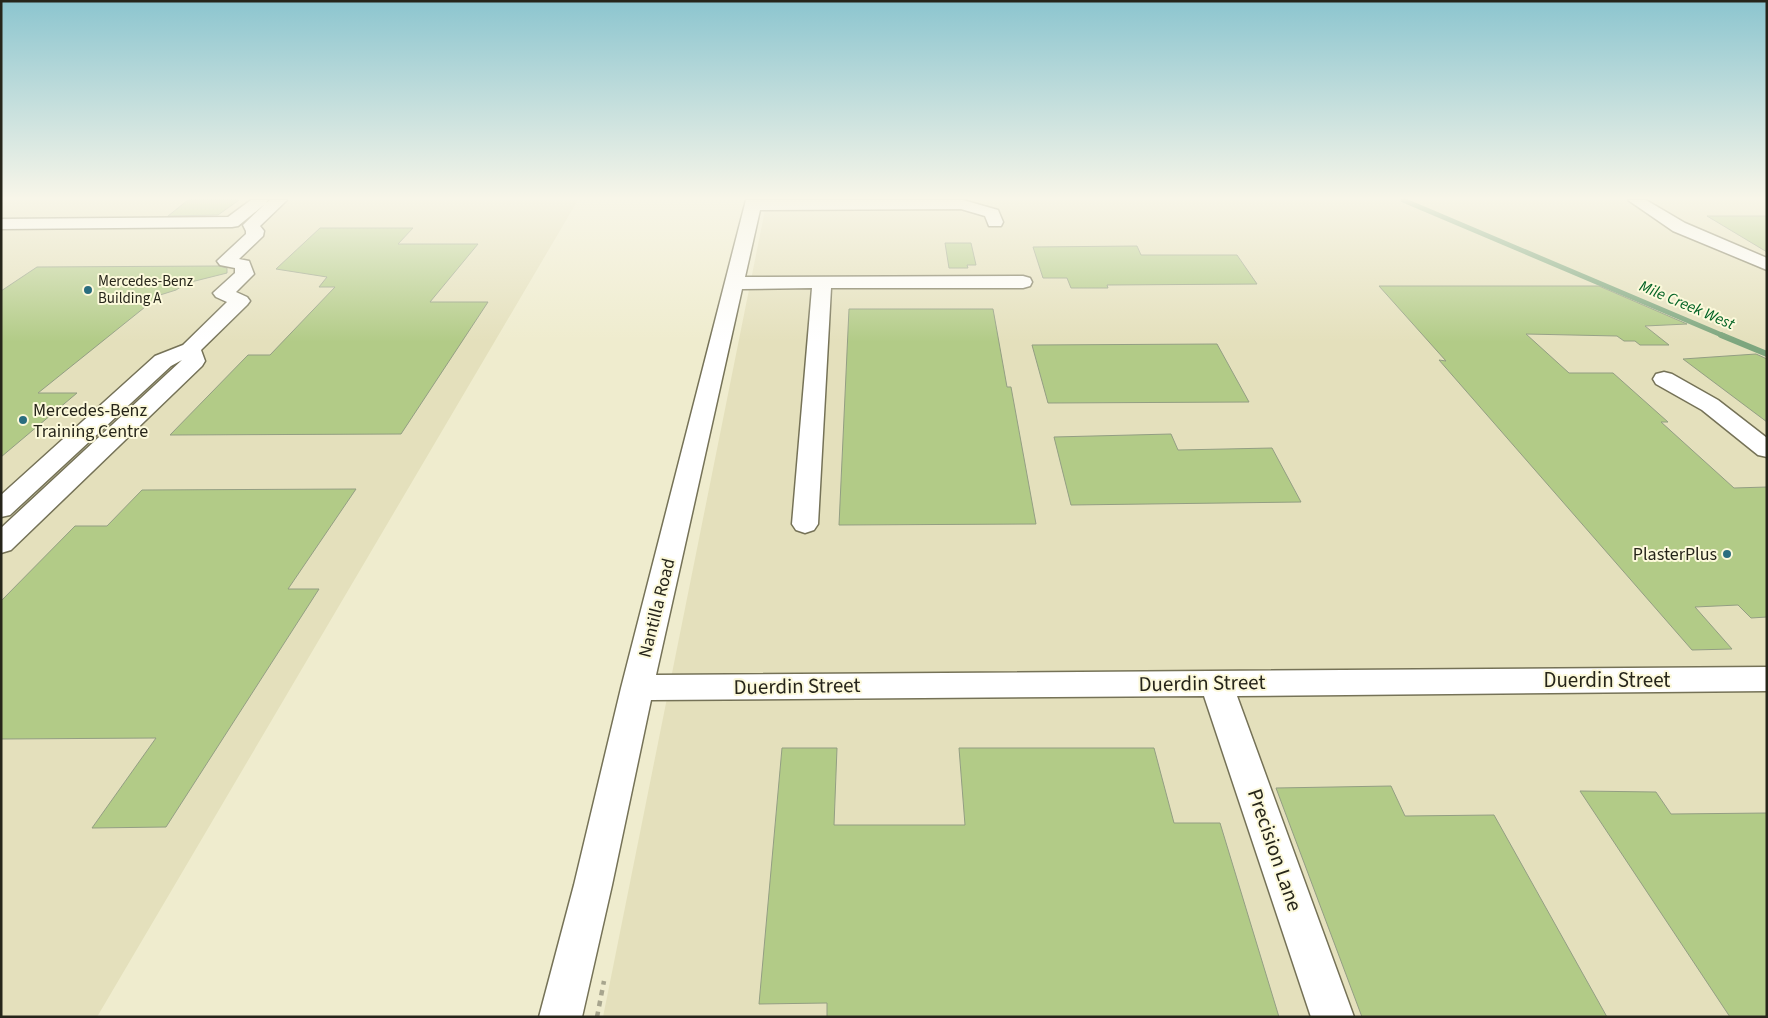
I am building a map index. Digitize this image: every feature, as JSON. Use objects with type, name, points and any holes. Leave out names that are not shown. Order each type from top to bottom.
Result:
[{"type":"street","points":[[1,509],[164,361],[190,349],[240,301],[223,293],[245,274],[243,264],[226,262],[242,248]]},
{"type":"street","name":"Nantilla Road","points":[[560,1017],[593,885],[637,688],[744,248]]},
{"type":"street","points":[[1726,248],[1767,265]]},
{"type":"street","points":[[805,524],[822,282]]},
{"type":"street","points":[[736,283],[1023,282]]},
{"type":"street","points":[[1,544],[194,361],[190,349]]},
{"type":"street","points":[[1664,379],[1710,405],[1767,450]]},
{"type":"street","points":[[47,467],[81,467]]},
{"type":"street","name":"Duerdin Street","points":[[637,688],[1767,679]]},
{"type":"street","name":"Precision Lane","points":[[1216,683],[1333,1017]]},
{"type":"shaded area","points":[[1,248],[550,248],[97,1017],[1,1017]]},
{"type":"shaded area","points":[[757,248],[1767,248],[1767,1017],[603,1017]]},
{"type":"building","points":[[299,248],[475,248],[430,302],[488,302],[401,434],[170,435],[248,355],[270,355],[335,287],[319,287],[327,277],[276,269]]},
{"type":"building","points":[[946,248],[972,248],[976,265],[967,265],[968,268],[949,268]]},
{"type":"building","points":[[1033,248],[1138,248],[1141,255],[1237,255],[1257,284],[1107,285],[1108,288],[1071,288],[1067,278],[1043,278]]},
{"type":"building","points":[[1760,248],[1767,248],[1767,252]]},
{"type":"building","points":[[219,266],[227,268],[227,273],[187,283],[176,290],[160,295],[38,393],[77,393],[1,457],[1,291],[37,267]]},
{"type":"building","points":[[1379,286],[1599,286],[1687,324],[1645,326],[1669,345],[1640,345],[1635,341],[1624,341],[1617,336],[1526,334],[1569,373],[1613,373],[1668,422],[1661,422],[1734,488],[1767,487],[1767,617],[1751,618],[1738,605],[1695,607],[1732,649],[1692,650],[1439,360],[1446,361]]},
{"type":"building","points":[[849,309],[993,309],[1007,387],[1011,387],[1036,524],[839,525]]},
{"type":"building","points":[[1217,344],[1249,402],[1048,403],[1032,345]]},
{"type":"building","points":[[1756,354],[1767,359],[1767,422],[1683,359]]},
{"type":"building","points":[[1171,434],[1178,450],[1272,448],[1301,502],[1071,505],[1054,437]]},
{"type":"building","points":[[356,489],[288,589],[319,589],[166,827],[92,828],[156,738],[1,739],[1,601],[75,526],[107,526],[142,490]]},
{"type":"building","points":[[782,748],[837,748],[834,825],[965,825],[959,748],[1154,748],[1174,823],[1220,823],[1279,1017],[827,1017],[827,1003],[759,1004]]},
{"type":"building","points":[[1391,786],[1405,816],[1494,815],[1607,1017],[1362,1017],[1276,788]]},
{"type":"building","points":[[1580,791],[1656,792],[1671,814],[1767,813],[1767,1017],[1730,1017]]},
{"type":"waterway","name":"Mile Creek West","points":[[1515,248],[1724,336]]},
{"type":"waterway","name":"Mile Creek West","points":[[1721,335],[1767,354]]},
{"type":"place","name":"Mercedes-Benz Building A","points":[[88,290]]},
{"type":"place","name":"Mercedes-Benz Training Centre","points":[[23,420]]},
{"type":"place","name":"PlasterPlus","points":[[1727,554]]}]
